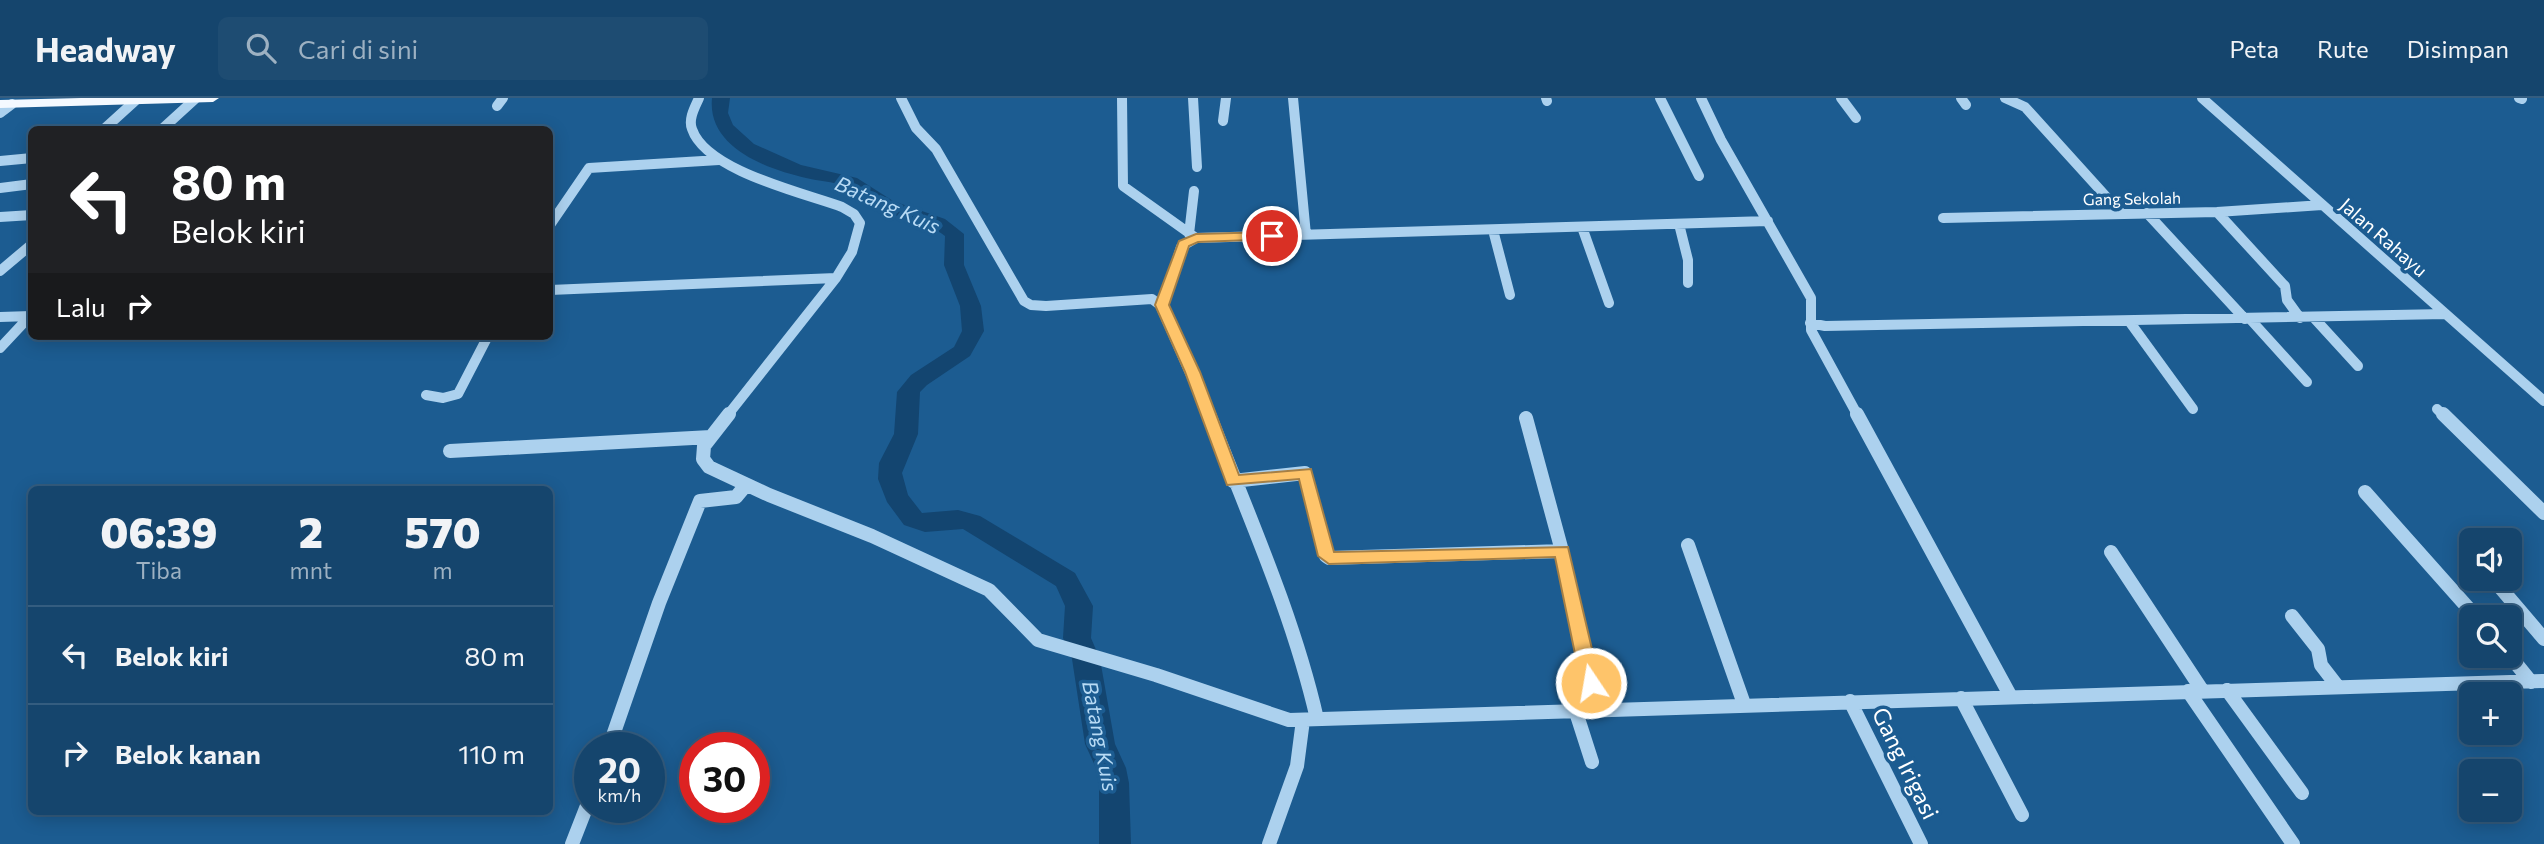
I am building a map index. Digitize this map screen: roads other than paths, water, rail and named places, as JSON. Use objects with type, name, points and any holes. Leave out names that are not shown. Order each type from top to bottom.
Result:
[{"type":"main road","points":[[6,104],[213,98]]},
{"type":"street","points":[[699,98],[692,117],[692,127],[699,141],[719,160],[854,214],[860,223],[852,252],[836,278],[711,437],[701,453],[703,459],[718,473],[872,536],[989,590],[1038,640],[1289,720],[2538,681]]},
{"type":"street","points":[[901,98],[916,128],[936,149],[1024,300],[1031,305],[1046,306],[1144,299],[1156,301],[1162,309],[1192,372],[1300,649],[1310,719],[1297,766],[1269,844]]},
{"type":"street","points":[[1122,98],[1123,186],[1190,239],[1768,222]]},
{"type":"street","points":[[1193,98],[1197,167]]},
{"type":"street","points":[[1223,121],[1226,98]]},
{"type":"street","points":[[1293,98],[1306,235]]},
{"type":"street","points":[[1660,98],[1699,176]]},
{"type":"street","points":[[1701,98],[1721,140],[1811,298],[1810,323],[2011,696]]},
{"type":"street","points":[[1841,98],[1856,118]]},
{"type":"street","points":[[2005,98],[2025,107],[2121,214]]},
{"type":"street","name":"Jalan Rahayu","points":[[2202,98],[2544,401]]},
{"type":"street","points":[[165,126],[195,99]]},
{"type":"street","points":[[107,126],[135,100]]},
{"type":"street","points":[[0,113],[6,104]]},
{"type":"street","points":[[0,161],[28,158]]},
{"type":"street","points":[[553,221],[590,167],[719,160]]},
{"type":"street","points":[[0,188],[28,184]]},
{"type":"street","points":[[1162,309],[1190,239],[1194,191]]},
{"type":"street","name":"Gang Sekolah","points":[[1943,218],[2217,212],[2322,205]]},
{"type":"street","points":[[2217,212],[2280,279],[2288,293],[2289,305],[2300,318]]},
{"type":"street","points":[[2147,213],[2306,382]]},
{"type":"street","points":[[0,217],[28,215]]},
{"type":"street","points":[[1679,224],[1688,260],[1688,283]]},
{"type":"street","points":[[1582,227],[1609,303]]},
{"type":"street","points":[[1493,230],[1510,295]]},
{"type":"street","points":[[0,271],[28,247]]},
{"type":"street","points":[[553,290],[836,278]]},
{"type":"street","points":[[1810,323],[1825,326],[2446,314]]},
{"type":"street","points":[[0,317],[28,316]]},
{"type":"street","points":[[2315,318],[2358,366]]},
{"type":"street","points":[[0,348],[28,319]]},
{"type":"street","points":[[2129,321],[2193,409]]},
{"type":"street","points":[[426,395],[443,398],[458,394],[486,340]]},
{"type":"street","points":[[2437,409],[2544,513]]},
{"type":"street","points":[[1526,418],[1562,551],[1597,709]]},
{"type":"street","points":[[450,451],[711,437]]},
{"type":"street","points":[[1233,481],[1305,473],[1326,556],[1329,558],[1562,551]]},
{"type":"street","points":[[614,732],[659,603],[701,501],[736,497],[746,485]]},
{"type":"street","points":[[2365,492],[2465,605]]},
{"type":"street","points":[[1688,545],[1744,704]]},
{"type":"street","points":[[2111,552],[2195,691],[2293,844]]},
{"type":"street","points":[[2503,591],[2544,639]]},
{"type":"street","points":[[2292,616],[2318,649],[2321,666],[2338,687]]},
{"type":"street","points":[[2522,667],[2538,681]]},
{"type":"street","points":[[2227,690],[2302,793]]},
{"type":"street","points":[[1961,698],[2022,816]]},
{"type":"street","name":"Gang Irigasi","points":[[1850,701],[1921,844]]},
{"type":"street","points":[[1575,709],[1592,762]]},
{"type":"street","points":[[572,844],[580,823]]},
{"type":"waterway","name":"Batang Kuis","points":[[721,98],[719,113],[724,126],[734,138],[763,157],[795,169],[850,182],[886,205],[938,223],[954,234],[954,265],[971,306],[973,331],[962,352],[919,380],[909,392],[906,404],[906,434],[890,467],[892,487],[899,502],[913,519],[925,523],[958,519],[971,522],[1066,580],[1079,606],[1077,638],[1086,659],[1100,744],[1111,768],[1114,783],[1115,844]]}]
